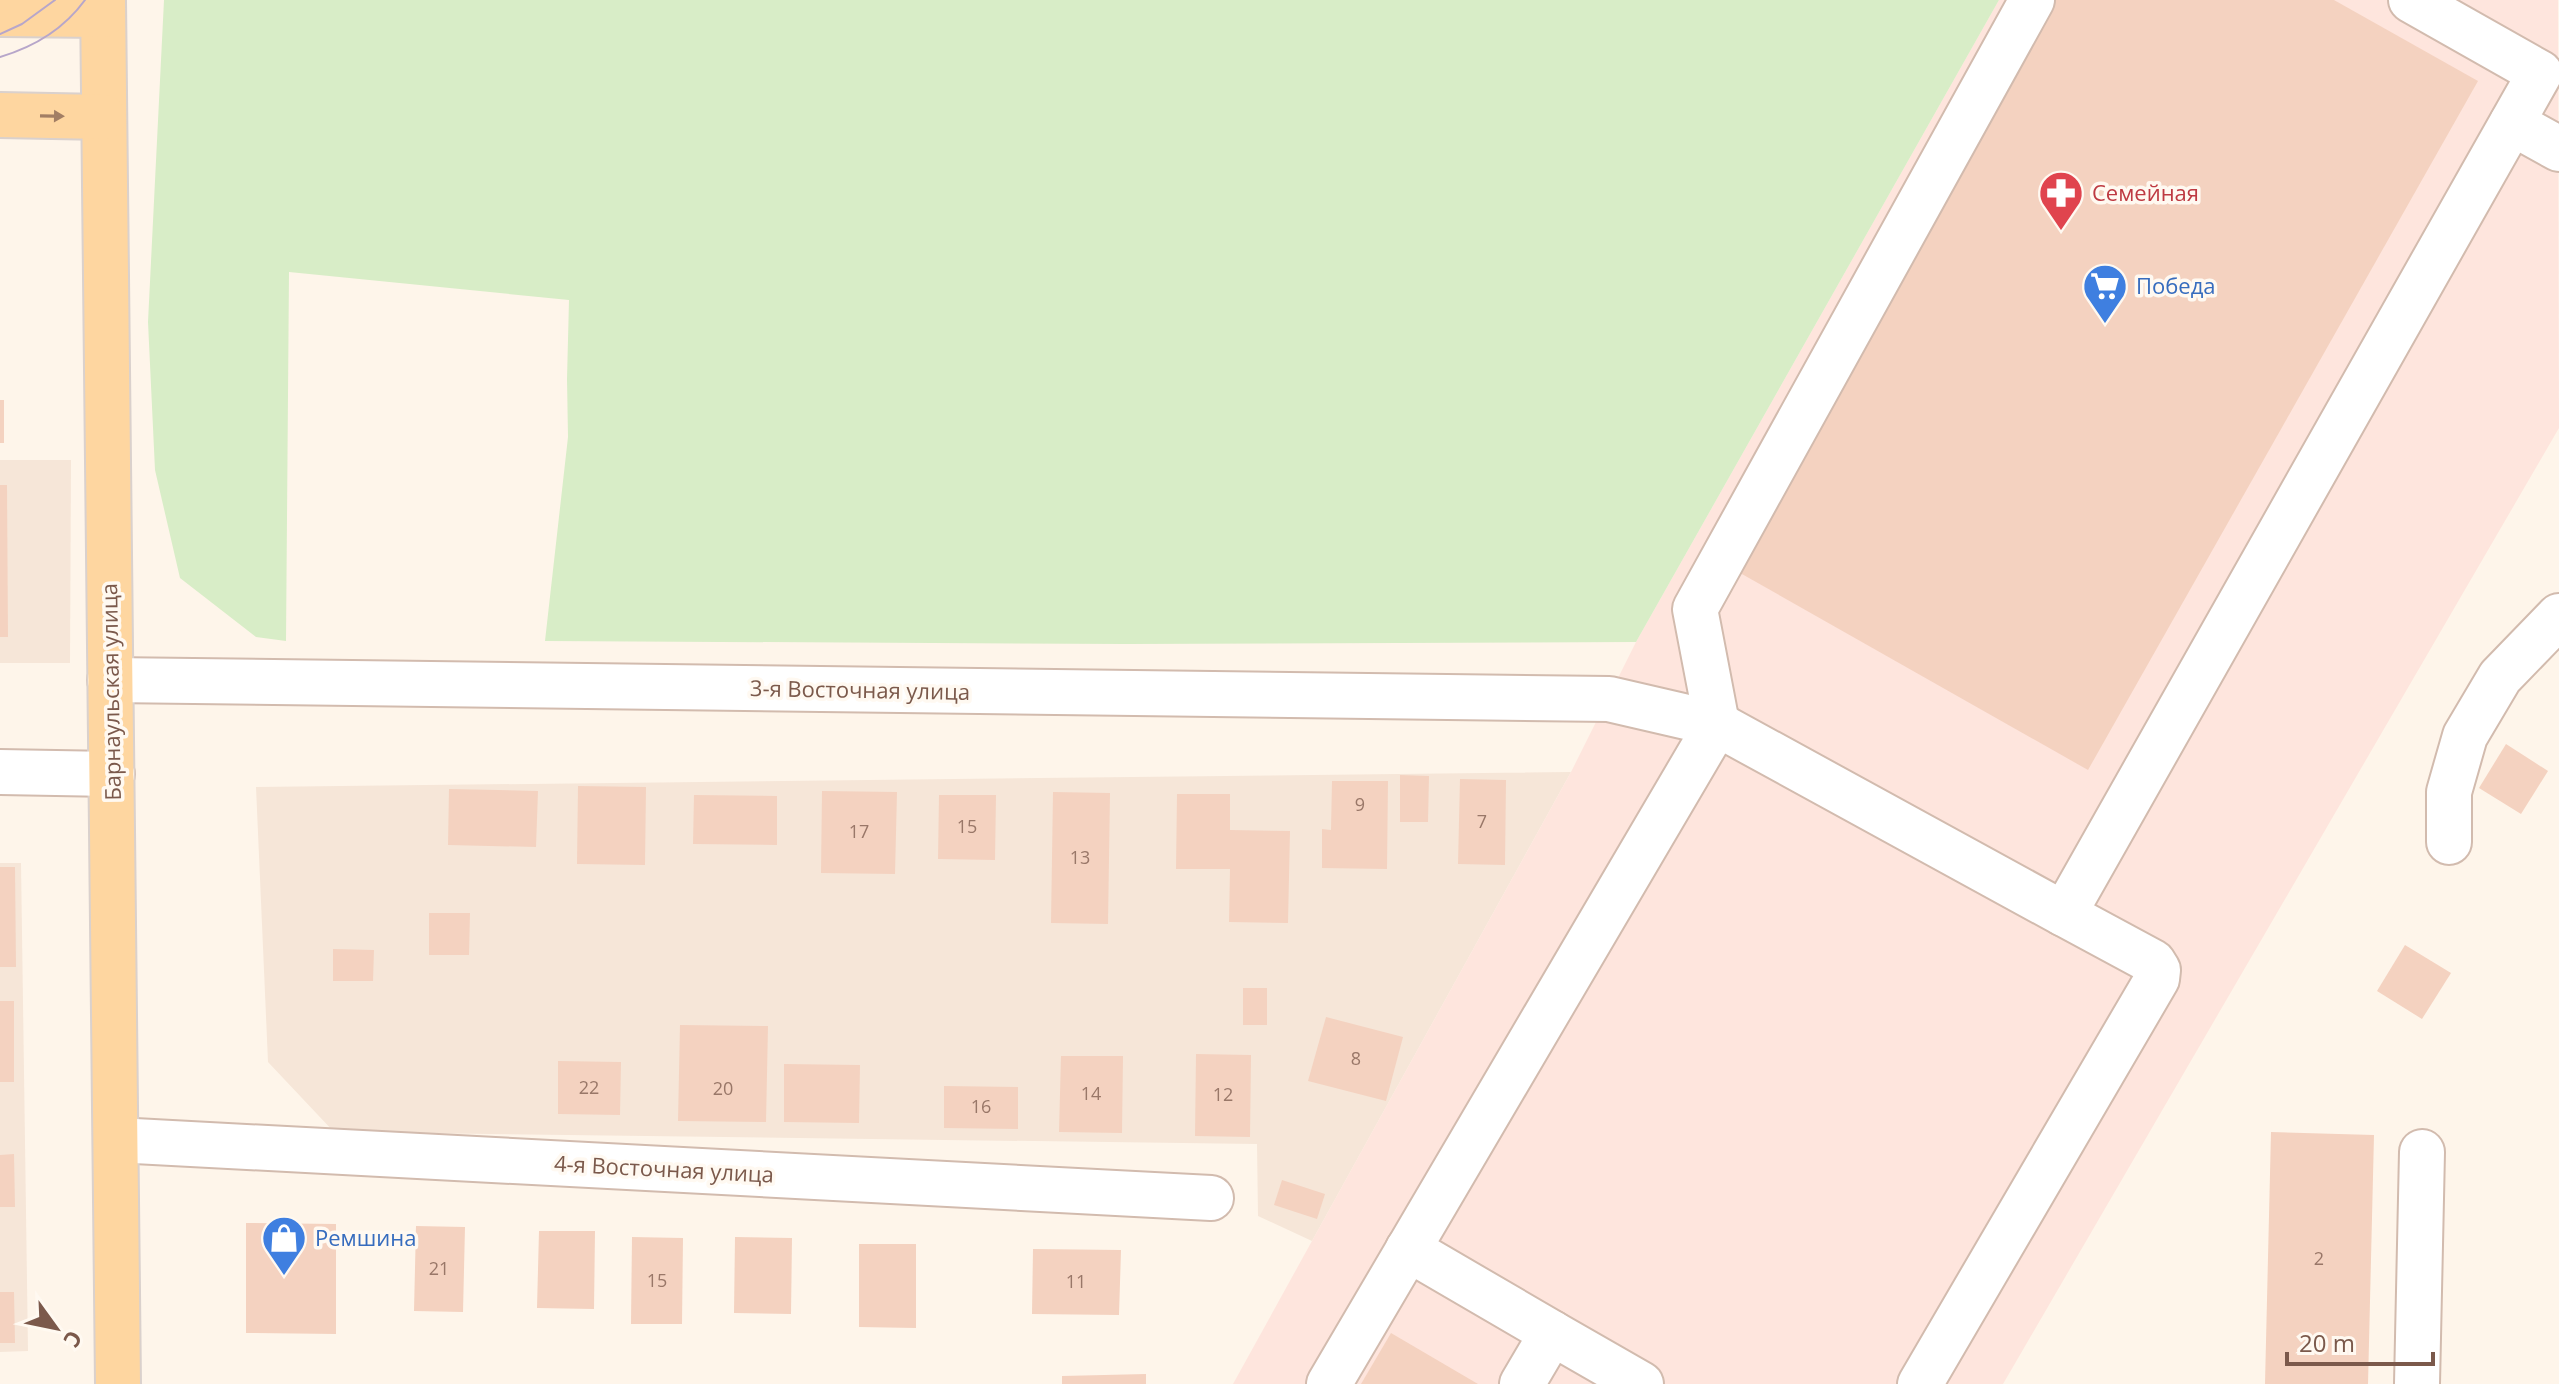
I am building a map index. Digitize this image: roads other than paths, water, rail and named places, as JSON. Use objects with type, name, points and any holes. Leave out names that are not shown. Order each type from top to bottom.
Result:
[{"type":"main road","points":[[0,14],[103,8]]},
{"type":"main road","name":"Барнаульская улица","points":[[103,8],[118,1384]]},
{"type":"main road","points":[[0,115],[104,117]]},
{"type":"street","points":[[1329,1384],[1717,724],[1695,609],[2032,0]]},
{"type":"street","points":[[2064,914],[2540,73],[2411,0]]},
{"type":"street","points":[[2512,123],[2559,149]]},
{"type":"street","points":[[2449,842],[2449,792],[2465,736],[2500,677],[2559,616]]},
{"type":"street","name":"3-я Восточная улица","points":[[110,680],[1609,699],[1717,724],[2153,962],[2158,970],[2157,979],[1920,1384]]},
{"type":"street","points":[[0,772],[112,774]]},
{"type":"street","name":"4-я Восточная улица","points":[[116,1140],[1211,1198]]},
{"type":"street","points":[[2417,1384],[2422,1152]]},
{"type":"street","points":[[1408,1249],[1641,1384]]},
{"type":"street","points":[[1522,1384],[1552,1333]]},
{"type":"tram line","points":[[0,34],[22,24],[55,0]]},
{"type":"tram line","points":[[0,57],[47,36],[68,20],[85,0]]},
{"type":"place","name":"Семейная","points":[[2061,232]]},
{"type":"place","name":"Победа","points":[[2105,325]]},
{"type":"place","name":"Ремшина","points":[[284,1277]]}]
